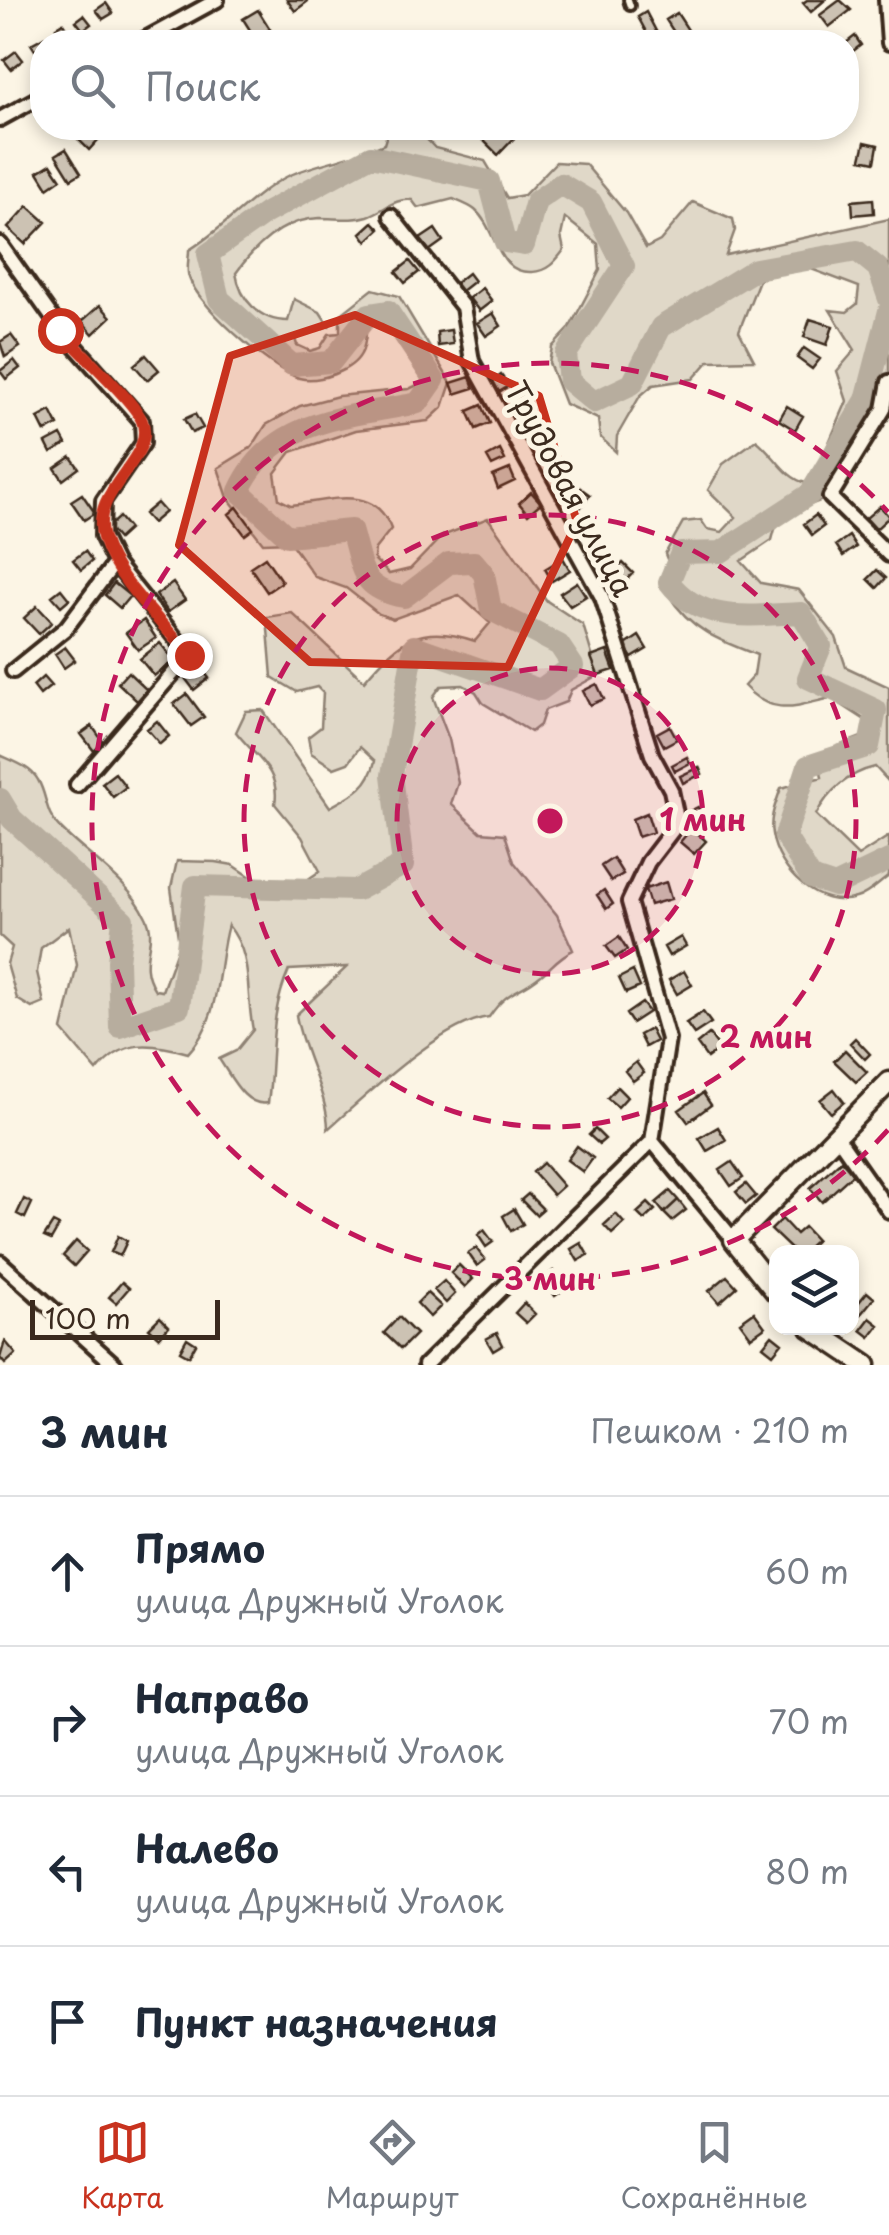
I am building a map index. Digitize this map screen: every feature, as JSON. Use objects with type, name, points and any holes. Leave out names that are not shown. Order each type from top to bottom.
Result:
[{"type":"street","points":[[162,30],[217,0]]},
{"type":"street","points":[[886,0],[889,43]]},
{"type":"street","points":[[0,119],[30,103]]},
{"type":"street","name":"Трудовая улица","points":[[391,216],[463,307],[472,361],[602,597],[652,755],[672,790],[678,822],[648,862],[630,902],[668,1039],[652,1141]]},
{"type":"street","points":[[0,244],[60,330],[142,421],[143,443],[103,501],[102,536],[116,563],[189,655],[77,785]]},
{"type":"street","points":[[889,382],[886,412],[830,497],[889,555]]},
{"type":"street","points":[[13,670],[66,628],[116,563]]},
{"type":"street","points":[[734,1240],[889,1082]]},
{"type":"street","points":[[836,1135],[889,1211]]},
{"type":"street","points":[[425,1365],[652,1141],[769,1283]]},
{"type":"street","points":[[0,1262],[115,1365]]},
{"type":"street","points":[[821,1335],[866,1365]]},
{"type":"highlighted area","points":[[355,315],[539,396],[577,522],[508,667],[310,662],[179,545],[230,356]]},
{"type":"shaded area","points":[[385,140],[427,140],[435,148],[485,161],[507,198],[524,195],[556,162],[585,164],[626,213],[646,248],[660,241],[693,202],[733,219],[735,230],[726,255],[889,219],[889,382],[884,409],[830,497],[792,512],[775,529],[772,540],[741,561],[761,583],[799,590],[836,637],[846,667],[889,687],[889,782],[875,767],[856,774],[833,791],[816,815],[858,856],[889,836],[889,876],[865,894],[842,900],[814,893],[791,874],[776,848],[771,828],[781,788],[822,777],[818,754],[864,736],[865,720],[831,698],[785,707],[754,696],[744,686],[754,675],[757,655],[718,639],[686,617],[668,594],[676,581],[665,554],[683,522],[701,520],[707,529],[722,532],[736,517],[708,490],[723,464],[756,440],[798,480],[806,483],[817,470],[847,401],[837,371],[855,350],[830,310],[847,312],[857,304],[859,287],[806,267],[777,270],[759,280],[739,331],[754,360],[709,361],[693,379],[653,385],[640,396],[617,436],[616,452],[600,437],[598,419],[565,404],[549,363],[552,347],[569,329],[600,270],[598,244],[565,218],[561,236],[564,250],[551,265],[532,272],[511,266],[482,218],[473,208],[453,199],[418,208],[412,200],[406,200],[362,218],[320,218],[294,223],[262,244],[236,273],[242,292],[253,307],[269,317],[288,321],[294,299],[320,312],[329,326],[295,339],[297,345],[310,351],[320,348],[329,334],[340,333],[340,315],[373,289],[399,296],[451,383],[443,407],[428,421],[356,430],[291,452],[275,473],[279,499],[291,505],[349,498],[374,505],[391,529],[375,549],[374,559],[389,574],[410,569],[442,536],[488,518],[547,601],[583,625],[598,675],[571,690],[566,702],[545,710],[540,725],[531,732],[483,703],[476,692],[463,685],[441,686],[433,697],[449,739],[458,783],[451,804],[481,832],[505,834],[514,862],[557,915],[573,950],[508,996],[489,1017],[470,1022],[427,1046],[328,1129],[324,1102],[296,1015],[347,967],[289,970],[275,1020],[268,1103],[246,1096],[219,1059],[236,1051],[253,1030],[242,949],[228,925],[207,1024],[188,1053],[149,1045],[127,1048],[97,1071],[62,1030],[77,965],[69,927],[41,948],[37,972],[44,1003],[32,1008],[17,999],[7,964],[12,947],[0,936],[0,755],[35,775],[55,822],[139,904],[149,926],[149,979],[155,990],[162,991],[179,944],[171,888],[177,861],[233,865],[254,879],[301,884],[320,871],[302,837],[275,804],[270,773],[236,732],[246,711],[263,710],[330,807],[364,784],[375,761],[360,747],[348,763],[334,768],[311,753],[308,737],[321,727],[323,693],[317,687],[297,692],[272,677],[267,617],[292,613],[364,681],[388,655],[412,639],[439,633],[475,641],[490,623],[459,595],[393,619],[379,614],[346,588],[315,577],[290,542],[263,543],[228,498],[218,468],[252,447],[266,425],[300,406],[338,396],[409,389],[428,380],[402,341],[379,321],[367,324],[361,354],[342,370],[307,379],[287,373],[217,317],[188,273],[189,250],[263,192],[300,171],[384,144]]},
{"type":"building","points":[[287,0],[306,0],[307,2],[295,11]]},
{"type":"building","points":[[825,0],[811,12],[803,3]]},
{"type":"building","points":[[840,0],[851,10],[829,27],[820,15]]},
{"type":"building","points":[[106,3],[113,13],[103,19],[96,10]]},
{"type":"building","points":[[258,10],[270,29],[250,30],[243,19]]},
{"type":"building","points":[[646,12],[655,30],[645,30],[638,17]]},
{"type":"building","points":[[677,13],[688,30],[672,30],[666,20]]},
{"type":"building","points":[[84,15],[91,24],[83,30],[76,21]]},
{"type":"building","points":[[16,51],[23,60],[11,69],[4,60]]},
{"type":"building","points":[[79,140],[98,140],[89,150]]},
{"type":"building","points":[[483,140],[512,140],[498,155]]},
{"type":"building","points":[[865,142],[878,145],[875,162],[861,159]]},
{"type":"building","points":[[66,149],[81,173],[71,179],[56,155]]},
{"type":"building","points":[[51,164],[61,179],[48,188],[38,172]]},
{"type":"building","points":[[873,199],[874,213],[853,215],[852,201]]},
{"type":"building","points":[[28,206],[46,222],[25,244],[8,228]]},
{"type":"building","points":[[373,222],[380,229],[367,241],[361,233]]},
{"type":"building","points":[[435,229],[443,241],[429,251],[420,239]]},
{"type":"building","points":[[410,261],[419,272],[405,283],[396,272]]},
{"type":"building","points":[[468,273],[474,281],[460,292],[454,284]]},
{"type":"building","points":[[482,288],[492,301],[479,311],[469,298]]},
{"type":"building","points":[[100,305],[111,317],[93,334],[82,321]]},
{"type":"building","points":[[493,313],[501,326],[486,336],[477,323]]},
{"type":"building","points":[[810,319],[833,326],[827,345],[804,337]]},
{"type":"building","points":[[451,330],[453,344],[438,346],[437,332]]},
{"type":"building","points":[[11,335],[20,347],[5,357],[0,342]]},
{"type":"building","points":[[804,348],[820,359],[812,369],[797,358]]},
{"type":"building","points":[[146,355],[159,370],[147,380],[134,365]]},
{"type":"building","points":[[14,360],[20,368],[6,379],[0,371]]},
{"type":"building","points":[[501,375],[509,386],[499,392],[492,382]]},
{"type":"building","points":[[470,377],[474,388],[455,394],[451,383]]},
{"type":"building","points":[[520,381],[527,389],[519,396],[512,389]]},
{"type":"building","points":[[482,405],[490,423],[476,429],[468,411]]},
{"type":"building","points":[[787,406],[803,416],[795,430],[779,420]]},
{"type":"building","points":[[51,411],[58,425],[45,432],[38,418]]},
{"type":"building","points":[[195,414],[203,428],[192,433],[184,419]]},
{"type":"building","points":[[61,435],[66,444],[51,453],[46,443]]},
{"type":"building","points":[[500,450],[505,460],[492,466],[487,457]]},
{"type":"building","points":[[71,457],[79,468],[63,480],[55,468]]},
{"type":"building","points":[[510,469],[515,481],[498,489],[493,476]]},
{"type":"building","points":[[579,487],[590,495],[581,507],[570,499]]},
{"type":"building","points":[[531,492],[541,503],[528,514],[519,503]]},
{"type":"building","points":[[82,494],[95,513],[84,520],[71,501]]},
{"type":"building","points":[[157,503],[165,512],[152,523],[144,514]]},
{"type":"building","points":[[880,506],[889,517],[876,529],[866,518]]},
{"type":"building","points":[[237,507],[253,529],[245,535],[229,514]]},
{"type":"building","points":[[816,515],[824,526],[812,535],[804,524]]},
{"type":"building","points":[[119,517],[129,529],[118,539],[108,527]]},
{"type":"building","points":[[849,536],[856,547],[843,556],[836,545]]},
{"type":"building","points":[[85,551],[92,561],[81,570],[73,560]]},
{"type":"building","points":[[265,557],[282,582],[267,592],[250,567]]},
{"type":"building","points":[[563,558],[570,570],[552,581],[545,569]]},
{"type":"building","points":[[623,563],[633,573],[613,594],[603,584]]},
{"type":"building","points":[[877,570],[886,578],[877,588],[868,579]]},
{"type":"building","points":[[577,582],[586,596],[570,606],[560,593]]},
{"type":"building","points":[[114,583],[130,596],[120,608],[105,595]]},
{"type":"building","points":[[173,583],[185,600],[168,612],[156,595]]},
{"type":"building","points":[[61,589],[69,599],[61,606],[52,596]]},
{"type":"building","points":[[37,606],[52,622],[39,634],[24,618]]},
{"type":"building","points":[[144,620],[156,638],[138,650],[126,633]]},
{"type":"building","points":[[639,636],[647,649],[632,658],[624,646]]},
{"type":"building","points":[[160,643],[174,660],[154,676],[140,659]]},
{"type":"building","points":[[65,647],[75,660],[64,668],[55,654]]},
{"type":"building","points":[[607,651],[614,670],[598,675],[591,657]]},
{"type":"building","points":[[200,667],[209,678],[194,690],[185,678]]},
{"type":"building","points":[[128,672],[147,690],[137,701],[118,683]]},
{"type":"building","points":[[43,677],[51,686],[40,695],[33,686]]},
{"type":"building","points":[[597,684],[604,699],[590,705],[583,691]]},
{"type":"building","points":[[187,694],[204,717],[191,726],[174,704]]},
{"type":"building","points":[[157,721],[169,736],[160,744],[147,729]]},
{"type":"building","points":[[92,726],[104,743],[94,751],[81,734]]},
{"type":"building","points":[[670,726],[677,739],[664,746],[657,733]]},
{"type":"building","points":[[687,757],[690,763],[675,771],[672,765]]},
{"type":"building","points":[[699,767],[702,774],[683,783],[680,776]]},
{"type":"building","points":[[115,773],[126,787],[113,797],[102,783]]},
{"type":"building","points":[[698,807],[704,819],[692,825],[686,813]]},
{"type":"building","points":[[647,813],[653,832],[638,837],[632,819]]},
{"type":"building","points":[[692,828],[706,841],[694,854],[680,842]]},
{"type":"building","points":[[613,858],[623,874],[611,881],[601,866]]},
{"type":"building","points":[[666,882],[671,899],[650,905],[645,889]]},
{"type":"building","points":[[604,890],[613,904],[606,909],[597,895]]},
{"type":"building","points":[[619,937],[627,950],[615,958],[606,946]]},
{"type":"building","points":[[681,937],[686,946],[669,956],[664,947]]},
{"type":"building","points":[[633,971],[640,987],[626,993],[619,978]]},
{"type":"building","points":[[684,971],[692,985],[677,994],[669,980]]},
{"type":"building","points":[[642,1003],[649,1012],[632,1023],[626,1014]]},
{"type":"building","points":[[703,1012],[711,1023],[694,1034],[686,1023]]},
{"type":"building","points":[[650,1029],[656,1041],[645,1047],[639,1035]]},
{"type":"building","points":[[709,1034],[720,1048],[707,1058],[697,1044]]},
{"type":"building","points":[[855,1038],[870,1054],[865,1059],[850,1043]]},
{"type":"building","points":[[845,1050],[867,1072],[856,1082],[834,1061]]},
{"type":"building","points":[[636,1062],[644,1073],[633,1081],[625,1071]]},
{"type":"building","points":[[617,1087],[627,1097],[618,1107],[607,1098]]},
{"type":"building","points":[[834,1089],[844,1102],[831,1113],[820,1100]]},
{"type":"building","points":[[703,1093],[711,1105],[688,1122],[679,1110]]},
{"type":"building","points":[[718,1127],[726,1140],[707,1151],[699,1138]]},
{"type":"building","points":[[595,1129],[605,1139],[599,1144],[589,1135]]},
{"type":"building","points":[[577,1146],[593,1158],[583,1172],[567,1160]]},
{"type":"building","points":[[841,1160],[853,1174],[822,1202],[810,1188]]},
{"type":"building","points":[[732,1162],[743,1178],[731,1186],[720,1170]]},
{"type":"building","points":[[543,1163],[563,1186],[553,1195],[533,1172]]},
{"type":"building","points":[[746,1184],[756,1196],[746,1204],[736,1192]]},
{"type":"building","points":[[670,1191],[678,1200],[664,1213],[656,1203]]},
{"type":"building","points":[[528,1194],[543,1209],[536,1215],[521,1200]]},
{"type":"building","points":[[24,1199],[32,1203],[25,1218],[17,1214]]},
{"type":"building","points":[[678,1200],[686,1210],[672,1221],[664,1213]]},
{"type":"building","points":[[648,1203],[655,1210],[644,1220],[637,1213]]},
{"type":"building","points":[[514,1209],[523,1224],[511,1231],[503,1216]]},
{"type":"building","points":[[616,1214],[624,1223],[612,1234],[604,1225]]},
{"type":"building","points":[[782,1219],[796,1234],[804,1227],[816,1240],[811,1245],[787,1245],[771,1230]]},
{"type":"building","points":[[53,1223],[59,1226],[51,1240],[44,1237]]},
{"type":"building","points":[[484,1230],[493,1242],[486,1247],[478,1235]]},
{"type":"building","points":[[118,1236],[127,1241],[120,1256],[111,1252]]},
{"type":"building","points":[[76,1241],[87,1251],[74,1266],[63,1256]]},
{"type":"building","points":[[581,1243],[588,1255],[578,1261],[571,1249]]},
{"type":"building","points":[[476,1248],[485,1260],[477,1266],[468,1253]]},
{"type":"building","points":[[459,1265],[473,1279],[465,1287],[451,1273]]},
{"type":"building","points":[[553,1271],[566,1288],[555,1296],[543,1279]]},
{"type":"building","points":[[727,1276],[737,1287],[719,1303],[709,1291]]},
{"type":"building","points":[[444,1281],[455,1294],[446,1303],[434,1290]]},
{"type":"building","points":[[122,1282],[129,1288],[116,1303],[109,1297]]},
{"type":"building","points":[[867,1292],[874,1298],[859,1316],[859,1302]]},
{"type":"building","points":[[427,1293],[441,1306],[430,1317],[417,1303]]},
{"type":"building","points":[[524,1303],[535,1314],[526,1323],[515,1313]]},
{"type":"building","points":[[754,1312],[765,1327],[751,1337],[740,1322]]},
{"type":"building","points":[[160,1317],[169,1326],[159,1337],[149,1328]]},
{"type":"building","points":[[399,1317],[416,1334],[401,1349],[384,1333]]},
{"type":"building","points":[[870,1318],[879,1325],[870,1337],[861,1330]]},
{"type":"building","points":[[497,1333],[503,1345],[493,1351],[486,1339]]},
{"type":"building","points":[[772,1335],[782,1343],[773,1354],[763,1346]]},
{"type":"building","points":[[187,1338],[196,1344],[189,1356],[180,1351]]},
{"type":"building","points":[[5,1341],[16,1354],[5,1364],[0,1358]]},
{"type":"waterway","points":[[0,799],[12,819],[123,920],[118,961],[120,1027],[179,1007],[195,886],[357,890],[403,865],[392,775],[414,646],[540,690],[573,666],[559,645],[491,610],[484,574],[474,562],[449,563],[404,597],[389,593],[378,589],[365,575],[351,530],[287,536],[239,491],[253,467],[271,448],[292,435],[340,418],[418,403],[434,380],[388,311],[369,314],[331,362],[292,365],[219,299],[208,254],[266,213],[371,156],[489,181],[505,242],[524,245],[536,201],[561,184],[591,202],[624,266],[566,354],[569,381],[594,402],[632,384],[661,327],[756,269],[857,251],[878,268],[889,299]]},
{"type":"waterway","points":[[889,311],[866,400],[810,494],[721,552],[681,553],[669,582],[682,596],[712,611],[747,615],[801,613],[821,646],[808,678],[876,710],[869,746],[808,766],[785,836],[811,878],[835,886],[889,860]]},
{"type":"route","points":[[60,330],[142,421],[143,443],[103,501],[102,536],[116,563],[189,655]]}]
